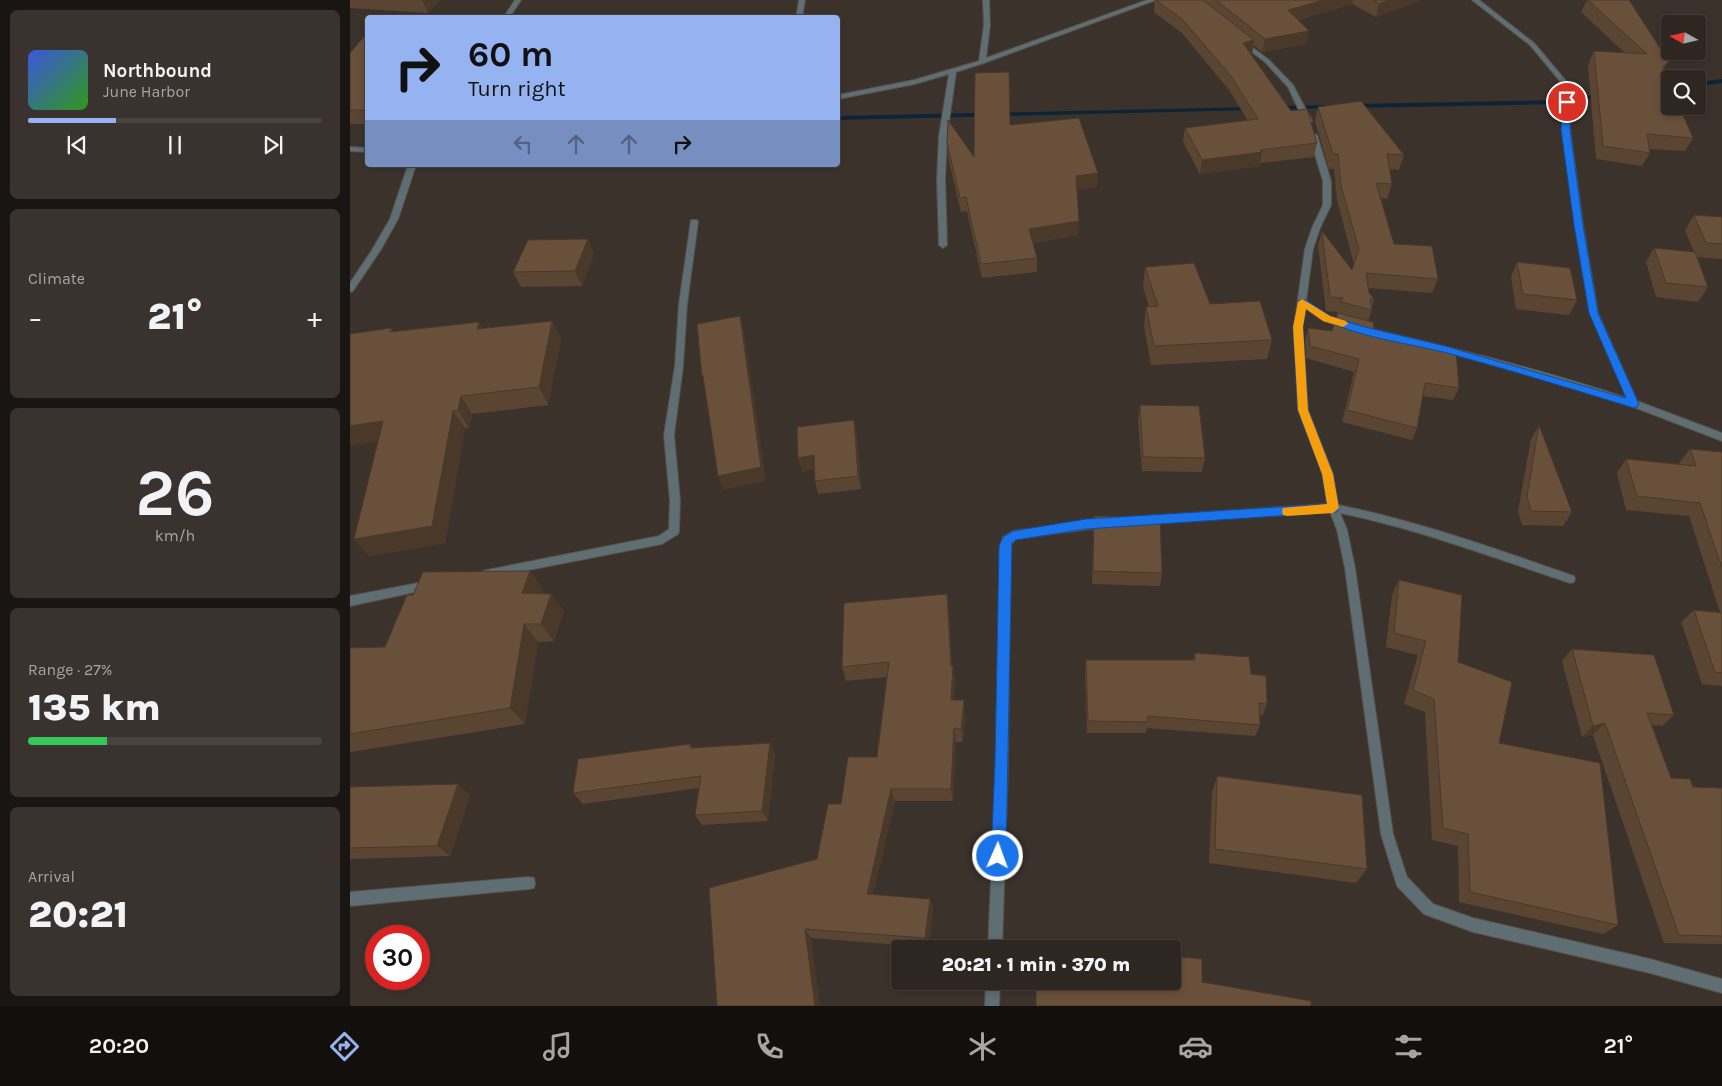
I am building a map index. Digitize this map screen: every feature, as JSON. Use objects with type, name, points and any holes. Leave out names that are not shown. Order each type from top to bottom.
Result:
[{"type":"street","points":[[508,15],[518,0]]},
{"type":"street","points":[[800,15],[802,0]]},
{"type":"street","points":[[982,62],[987,25],[986,0]]},
{"type":"street","points":[[840,97],[915,82],[982,62],[1153,0]]},
{"type":"street","points":[[1475,0],[1532,44],[1568,88],[1566,129],[1578,225],[1594,313],[1634,404]]},
{"type":"street","points":[[1235,36],[1267,61],[1291,86],[1310,124],[1327,181],[1327,205],[1316,228],[1309,250],[1298,327],[1303,410],[1328,474],[1333,508],[1342,530],[1350,568],[1387,834],[1402,881],[1429,909],[1473,925],[1650,966],[1722,986]]},
{"type":"street","points":[[943,245],[941,179],[943,136],[954,70]]},
{"type":"street","points":[[350,149],[365,150]]},
{"type":"street","points":[[350,289],[394,219],[411,167]]},
{"type":"street","points":[[476,576],[662,540],[674,531],[675,501],[669,435],[679,366],[683,304],[694,222]]},
{"type":"street","points":[[1302,302],[1327,319],[1574,385],[1665,414],[1722,437]]},
{"type":"street","points":[[1136,521],[1333,508],[1373,516],[1428,532],[1570,579]]},
{"type":"street","points":[[995,940],[1002,763],[1005,546],[1007,540],[1013,535],[1086,524],[1116,522]]},
{"type":"street","points":[[350,601],[437,584]]},
{"type":"street","points":[[350,898],[529,883]]},
{"type":"street","points":[[992,1006],[993,990]]},
{"type":"building","points":[[1156,0],[1203,0],[1254,40],[1243,43],[1291,111],[1307,109],[1317,143],[1202,160],[1185,128],[1258,119],[1231,76],[1183,20]]},
{"type":"building","points":[[1216,0],[1324,0],[1288,10],[1309,31],[1265,39]]},
{"type":"building","points":[[1373,0],[1389,0],[1379,4]]},
{"type":"building","points":[[1588,0],[1629,0],[1661,50],[1661,60],[1668,60],[1669,62],[1663,67],[1664,70],[1661,70],[1661,115],[1683,115],[1693,138],[1647,134],[1650,153],[1603,146],[1594,51],[1647,54]]},
{"type":"building","points":[[365,35],[365,110],[350,110],[350,53]]},
{"type":"building","points":[[1009,72],[1010,125],[1079,118],[1098,173],[1076,176],[1079,221],[1029,229],[1037,258],[981,264],[966,197],[960,198],[947,143],[948,120],[974,157],[975,73]]},
{"type":"building","points":[[1361,101],[1404,155],[1387,154],[1392,184],[1376,183],[1394,244],[1432,246],[1438,279],[1366,273],[1369,293],[1374,299],[1370,299],[1372,310],[1341,302],[1343,298],[1330,297],[1322,231],[1352,270],[1359,249],[1341,186],[1338,154],[1333,154],[1318,107]]},
{"type":"building","points":[[1694,215],[1722,217],[1722,244],[1706,243]]},
{"type":"building","points":[[588,239],[575,271],[513,272],[528,240]]},
{"type":"building","points":[[1654,248],[1695,252],[1708,287],[1666,283]]},
{"type":"building","points":[[1517,262],[1570,268],[1577,300],[1523,294]]},
{"type":"building","points":[[1194,263],[1210,304],[1260,301],[1272,340],[1154,346],[1146,307],[1158,306],[1145,267]]},
{"type":"building","points":[[1338,313],[1373,322],[1375,335],[1419,340],[1419,345],[1456,350],[1459,388],[1425,383],[1417,428],[1347,410],[1359,359],[1310,346],[1308,328],[1332,331]]},
{"type":"building","points":[[740,316],[761,467],[718,476],[702,376],[697,324]]},
{"type":"building","points":[[552,321],[539,387],[461,396],[458,410],[453,411],[432,526],[354,539],[383,421],[350,426],[350,334],[391,328],[390,332],[479,322],[477,329]]},
{"type":"building","points":[[1140,405],[1199,406],[1205,458],[1143,457]]},
{"type":"building","points":[[854,420],[858,476],[815,481],[814,455],[798,458],[797,427]]},
{"type":"building","points":[[1539,425],[1572,512],[1531,511],[1527,497]]},
{"type":"building","points":[[1690,449],[1722,452],[1722,568],[1700,503],[1637,496],[1626,459],[1696,466]]},
{"type":"building","points":[[1094,516],[1160,517],[1162,573],[1093,571]]},
{"type":"building","points":[[530,571],[522,593],[551,594],[541,624],[524,624],[510,708],[350,734],[350,648],[385,647],[407,595],[413,595],[423,572]]},
{"type":"building","points":[[1399,580],[1462,595],[1458,662],[1512,682],[1499,743],[1600,763],[1618,925],[1470,892],[1468,834],[1443,828],[1434,699],[1413,690],[1426,641],[1394,633]]},
{"type":"building","points":[[947,594],[951,666],[953,666],[951,700],[964,700],[961,729],[954,728],[951,789],[891,789],[867,894],[930,899],[925,938],[805,929],[815,1006],[717,1006],[709,888],[817,859],[828,804],[841,804],[848,757],[877,757],[889,662],[842,667],[844,603]]},
{"type":"building","points":[[1694,610],[1722,613],[1722,673],[1715,672]]},
{"type":"building","points":[[1572,649],[1654,655],[1674,715],[1647,713],[1671,778],[1690,779],[1693,787],[1722,788],[1722,936],[1679,935],[1605,723],[1593,726]]},
{"type":"building","points":[[1195,653],[1249,657],[1251,674],[1266,676],[1267,704],[1259,703],[1260,725],[1148,716],[1148,722],[1088,721],[1086,660],[1195,660]]},
{"type":"building","points":[[770,743],[762,811],[695,815],[701,776],[573,793],[578,759],[690,744],[690,748]]},
{"type":"building","points":[[1217,776],[1362,795],[1367,869],[1215,849]]},
{"type":"building","points":[[458,784],[437,846],[350,848],[350,787]]},
{"type":"building","points":[[1181,957],[1202,959],[1202,982],[1311,1001],[1311,1006],[1036,1006],[1036,990],[1181,990]]},
{"type":"waterway","points":[[1706,83],[1722,81]]},
{"type":"waterway","points":[[1351,106],[1559,102],[1603,96]]},
{"type":"waterway","points":[[1276,108],[1331,107]]},
{"type":"waterway","points":[[840,118],[1254,109]]},
{"type":"slow traffic","points":[[1287,511],[1333,508],[1328,474],[1303,410],[1298,327],[1302,302],[1327,319],[1343,324]]},
{"type":"route","points":[[998,856],[1002,763],[1005,546],[1007,540],[1013,535],[1086,524],[1333,508],[1328,474],[1303,410],[1298,327],[1302,302],[1327,319],[1360,329],[1427,344],[1574,385],[1634,404],[1594,313],[1578,225],[1566,129],[1567,102]]}]
